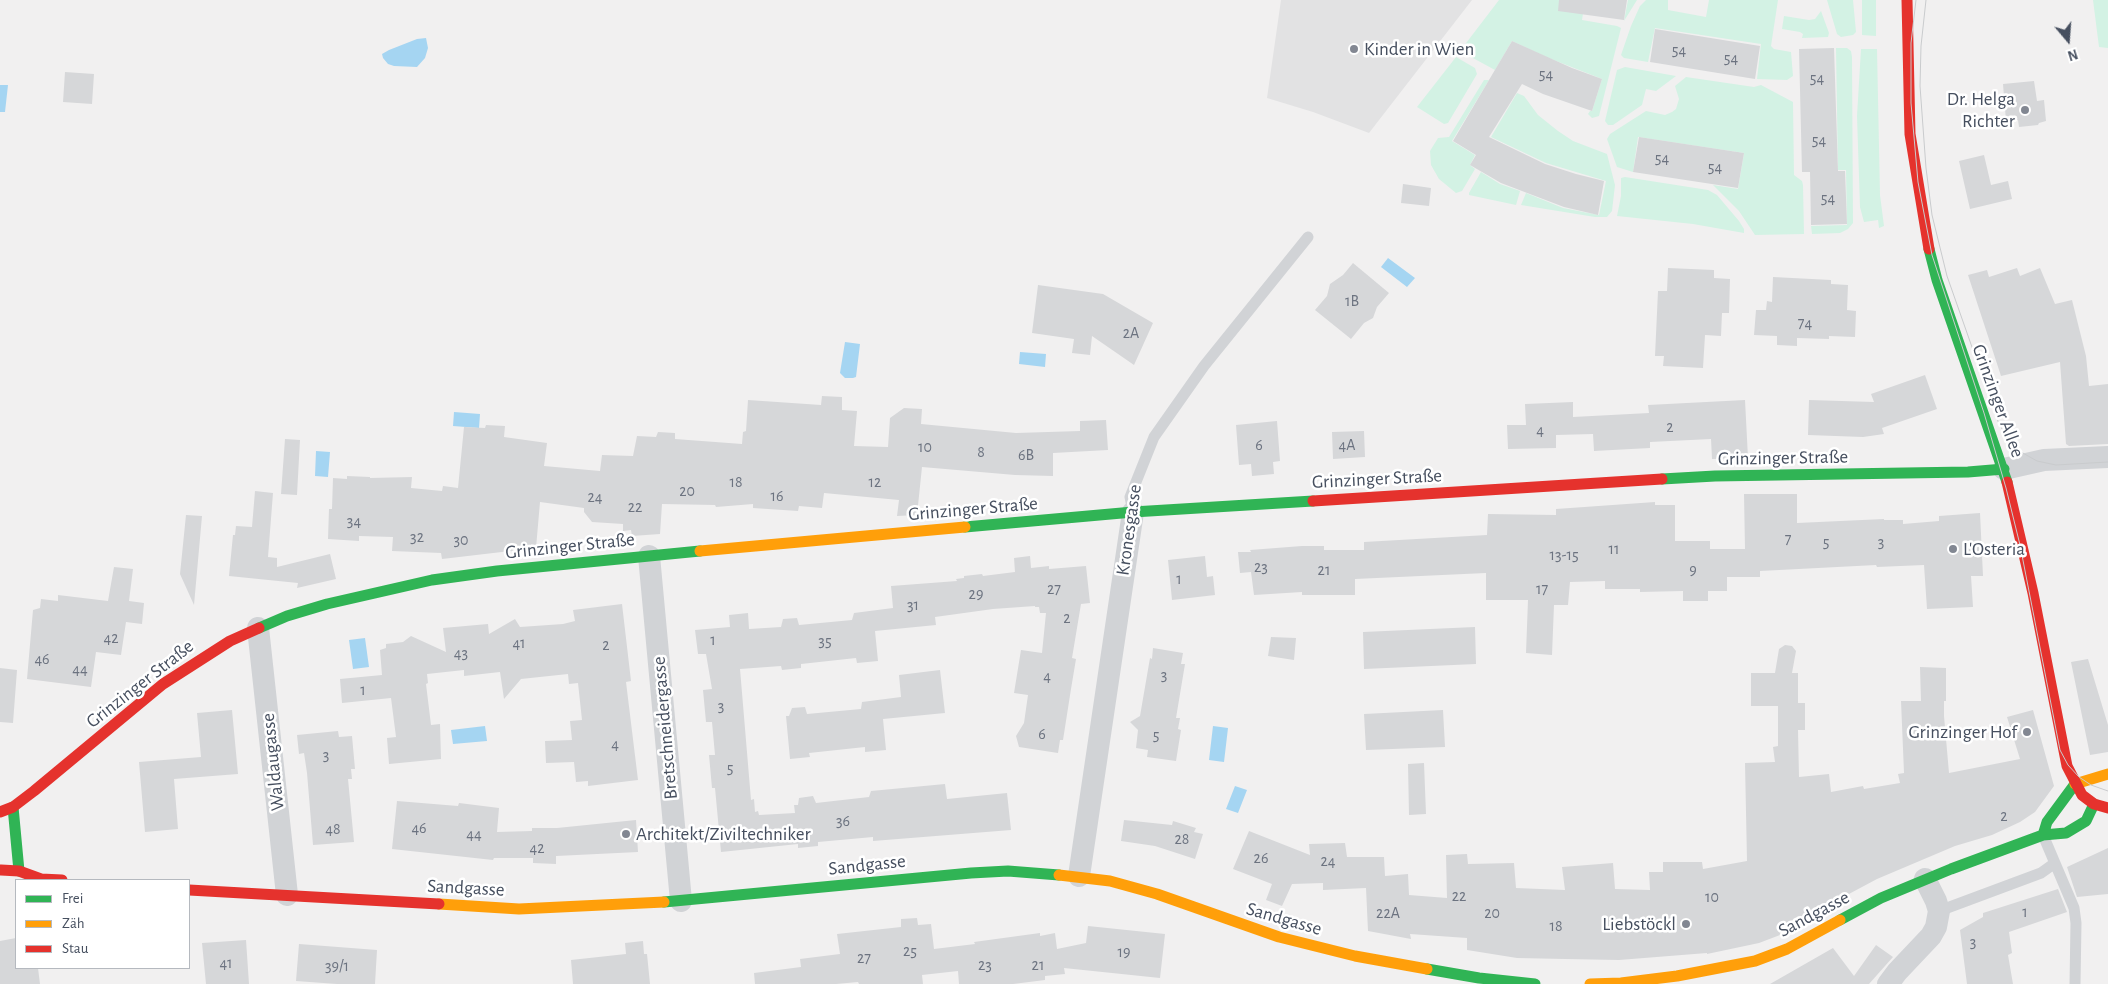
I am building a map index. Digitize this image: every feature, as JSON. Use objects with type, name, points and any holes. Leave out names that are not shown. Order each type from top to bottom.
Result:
[{"type":"street","name":"Grinzinger Allee","points":[[1907,0],[1910,134],[1925,232],[1940,289],[1986,425],[2004,469],[2023,545],[2066,762],[2082,795],[2094,804]]},
{"type":"street","points":[[2004,469],[2044,460],[2108,458]]},
{"type":"street","name":"Grinzinger Straße","points":[[0,812],[12,807],[80,754],[163,684],[203,656],[258,628],[287,616],[327,604],[432,580],[496,571],[649,556],[1133,512],[1715,476],[1958,472],[2004,469]]},
{"type":"street","name":"Kronesgasse","points":[[1079,876],[1133,512]]},
{"type":"street","name":"Bretschneidergasse","points":[[649,556],[681,901]]},
{"type":"street","name":"Waldaugasse","points":[[258,628],[287,896]]},
{"type":"street","points":[[2043,835],[2047,822],[2075,784],[2108,774]]},
{"type":"street","points":[[2094,804],[2108,808]]},
{"type":"street","name":"Sandgasse","points":[[1590,984],[1621,983],[1677,976],[1755,961],[1787,949],[1881,898],[1925,879],[2019,842],[2043,835],[2066,833],[2086,821],[2094,804]]},
{"type":"street","points":[[12,807],[19,871]]},
{"type":"street","points":[[0,869],[19,871],[41,879]]},
{"type":"street","name":"Sandgasse","points":[[190,890],[520,909],[592,907],[681,901],[971,872],[1008,870],[1079,876],[1110,881],[1157,894],[1279,938],[1346,954],[1479,978],[1535,984]]},
{"type":"street","points":[[1888,984],[1931,936],[1936,927],[1939,911],[1925,879]]},
{"type":"lane","points":[[1908,44],[1918,9]]},
{"type":"lane","name":"Kronesgasse","points":[[1133,512],[1130,497],[1154,437],[1204,366],[1308,237]]},
{"type":"lane","points":[[2043,835],[2074,908],[2076,923],[2075,984]]},
{"type":"lane","points":[[1939,911],[2041,873],[2055,863]]},
{"type":"shaded area","name":"Kinder in Wien","points":[[1281,0],[1472,0],[1369,133],[1313,112],[1267,98]]},
{"type":"green space","points":[[1499,0],[1585,0],[1582,20],[1621,28],[1599,116],[1592,118],[1588,114],[1592,111],[1602,79],[1546,57],[1512,41],[1495,70],[1460,51]]},
{"type":"green space","points":[[1628,0],[1637,0],[1624,21]]},
{"type":"green space","points":[[1646,0],[1668,0],[1668,10],[1706,17],[1709,0],[1778,0],[1771,46],[1774,49],[1791,52],[1793,76],[1787,80],[1757,79],[1761,44],[1655,28],[1648,62],[1624,58],[1621,55],[1631,26],[1640,6]]},
{"type":"green space","points":[[1827,0],[1853,0],[1856,32],[1853,35],[1841,37],[1837,34]]},
{"type":"green space","points":[[1862,0],[1876,0],[1876,36],[1862,35]]},
{"type":"green space","points":[[2093,0],[2108,0],[2108,48],[2099,47]]},
{"type":"green space","points":[[1821,11],[1829,33],[1828,37],[1802,38],[1803,34],[1800,32],[1782,29],[1784,16],[1809,20],[1815,19]]},
{"type":"green space","points":[[1836,48],[1847,48],[1851,51],[1852,57],[1853,223],[1848,229],[1840,233],[1812,234],[1811,226],[1847,225],[1846,170],[1838,170]]},
{"type":"green space","points":[[1861,49],[1877,49],[1880,195],[1884,226],[1879,228],[1878,220],[1864,222],[1860,207],[1857,116]]},
{"type":"green space","points":[[1456,57],[1475,68],[1477,74],[1448,123],[1444,124],[1417,107]]},
{"type":"green space","points":[[1625,67],[1676,76],[1656,91],[1646,89],[1642,105],[1613,125],[1608,125],[1605,121],[1617,70]]},
{"type":"green space","points":[[1686,77],[1754,87],[1761,85],[1793,102],[1794,175],[1802,181],[1803,185],[1804,234],[1755,235],[1739,211],[1713,185],[1738,189],[1744,153],[1638,137],[1633,172],[1617,167],[1607,139],[1610,134],[1646,111],[1665,115],[1676,109],[1679,99],[1675,86]]},
{"type":"green space","points":[[1484,80],[1489,80],[1452,141],[1475,155],[1470,165],[1475,169],[1462,191],[1456,193],[1439,179],[1431,165],[1430,151],[1438,138],[1449,137]]},
{"type":"green space","points":[[1517,93],[1524,96],[1538,115],[1558,131],[1573,141],[1607,154],[1615,185],[1612,211],[1607,217],[1595,217],[1521,205],[1526,193],[1563,208],[1599,215],[1606,181],[1546,163],[1491,137]]},
{"type":"green space","points":[[1481,172],[1500,184],[1520,191],[1516,205],[1469,195]]},
{"type":"green space","points":[[1625,177],[1708,190],[1717,195],[1739,221],[1744,229],[1744,233],[1693,224],[1617,216],[1621,196],[1621,178]]},
{"type":"water","points":[[426,38],[428,48],[425,58],[417,67],[394,66],[388,64],[383,58],[382,54],[389,50],[417,39]]},
{"type":"water","points":[[0,85],[8,85],[5,112],[0,112]]},
{"type":"water","points":[[1388,258],[1415,278],[1407,287],[1381,267]]},
{"type":"water","points":[[845,342],[860,344],[856,377],[853,378],[845,378],[840,373]]},
{"type":"water","points":[[1020,352],[1046,354],[1045,367],[1019,364]]},
{"type":"water","points":[[454,412],[480,414],[479,428],[453,426]]},
{"type":"water","points":[[316,451],[330,452],[328,477],[315,476]]},
{"type":"water","points":[[365,638],[369,667],[353,669],[349,640]]},
{"type":"water","points":[[485,726],[487,741],[453,744],[451,730]]},
{"type":"water","points":[[1213,726],[1228,728],[1224,762],[1209,760]]},
{"type":"water","points":[[1235,786],[1247,790],[1238,813],[1226,809]]},
{"type":"building","points":[[1559,0],[1627,0],[1624,20],[1558,11]]},
{"type":"building","points":[[1655,29],[1760,46],[1755,79],[1650,62]]},
{"type":"building","points":[[1512,41],[1572,68],[1602,79],[1592,111],[1543,94],[1522,84],[1489,137],[1545,164],[1604,181],[1598,215],[1564,207],[1501,183],[1470,165],[1476,155],[1453,141]]},
{"type":"building","points":[[1834,48],[1838,171],[1845,171],[1847,224],[1811,225],[1810,172],[1802,172],[1799,49]]},
{"type":"building","points":[[65,72],[94,74],[92,104],[63,102]]},
{"type":"building","name":"Dr. Helga Richter","points":[[2034,81],[2037,101],[2044,100],[2046,121],[2038,125],[2019,127],[2018,120],[2006,121],[2003,84]]},
{"type":"building","points":[[1639,137],[1744,153],[1738,188],[1633,172]]},
{"type":"building","points":[[1984,155],[1991,185],[2008,181],[2012,199],[1970,209],[1959,161]]},
{"type":"building","points":[[1403,184],[1431,188],[1429,206],[1401,203]]},
{"type":"building","points":[[1353,263],[1389,293],[1377,307],[1373,318],[1364,323],[1351,339],[1315,310],[1327,296],[1330,284],[1343,275]]},
{"type":"building","points":[[1668,268],[1714,270],[1714,278],[1730,279],[1729,313],[1722,313],[1721,336],[1705,335],[1703,368],[1663,366],[1664,356],[1655,356],[1658,291],[1667,291]]},
{"type":"building","points":[[2017,268],[2020,276],[2040,268],[2055,304],[2072,300],[2086,356],[2089,386],[2108,384],[2108,444],[2069,446],[2066,444],[2060,362],[2001,376],[1968,275],[1987,270],[1989,277]]},
{"type":"building","points":[[1773,277],[1831,280],[1831,284],[1848,285],[1847,310],[1856,311],[1855,337],[1829,336],[1829,339],[1797,338],[1797,346],[1777,345],[1777,336],[1754,335],[1756,310],[1766,310],[1767,301],[1772,302]]},
{"type":"building","points":[[1038,285],[1103,294],[1153,323],[1134,365],[1092,336],[1090,355],[1072,353],[1074,339],[1032,333]]},
{"type":"building","points":[[1925,375],[1937,409],[1882,428],[1884,434],[1863,437],[1808,435],[1809,400],[1874,402],[1871,394]]},
{"type":"building","points":[[822,396],[842,397],[842,410],[857,411],[854,446],[888,447],[890,418],[904,408],[922,409],[921,424],[1016,433],[1080,431],[1080,421],[1106,420],[1108,450],[1053,453],[1053,476],[1015,475],[922,467],[917,515],[897,516],[899,500],[824,493],[822,508],[799,506],[798,511],[753,508],[753,504],[716,507],[715,505],[662,504],[660,534],[632,536],[631,530],[623,531],[623,524],[592,522],[584,512],[584,508],[540,502],[536,548],[442,559],[441,553],[392,551],[393,537],[359,536],[359,541],[328,539],[329,509],[332,509],[333,478],[347,479],[347,476],[370,478],[412,477],[411,488],[442,491],[443,486],[458,488],[464,427],[485,428],[486,425],[505,426],[504,437],[547,443],[544,466],[600,471],[602,455],[633,456],[637,436],[656,437],[658,432],[675,433],[675,439],[742,444],[743,432],[746,431],[748,400],[821,405]]},
{"type":"building","points":[[1745,400],[1748,458],[1712,459],[1711,439],[1650,442],[1650,448],[1594,451],[1593,434],[1556,435],[1556,448],[1508,449],[1507,425],[1526,425],[1525,404],[1573,402],[1573,417],[1649,413],[1648,405]]},
{"type":"building","points":[[1277,421],[1280,461],[1273,462],[1274,474],[1252,476],[1251,464],[1239,465],[1236,425]]},
{"type":"building","points":[[1364,431],[1365,457],[1333,459],[1332,432]]},
{"type":"building","points":[[285,439],[300,440],[297,495],[281,494]]},
{"type":"building","points":[[255,491],[273,493],[268,557],[277,558],[277,567],[330,554],[336,579],[297,588],[298,583],[229,576],[233,535],[235,535],[236,526],[252,527]]},
{"type":"building","points":[[1744,494],[1797,494],[1797,523],[1884,519],[1903,520],[1903,524],[1939,521],[1939,516],[1980,513],[1983,576],[1971,576],[1973,607],[1927,609],[1924,565],[1877,567],[1876,565],[1760,571],[1760,577],[1727,577],[1727,591],[1708,591],[1708,601],[1683,601],[1683,591],[1640,592],[1640,589],[1605,589],[1605,581],[1570,582],[1568,605],[1554,605],[1552,655],[1526,653],[1528,600],[1486,600],[1486,573],[1355,579],[1355,595],[1302,595],[1302,592],[1254,595],[1251,572],[1240,573],[1238,552],[1302,546],[1324,546],[1324,550],[1364,550],[1364,542],[1487,535],[1488,514],[1556,515],[1556,509],[1655,502],[1655,505],[1675,505],[1675,541],[1710,541],[1710,549],[1745,549]]},
{"type":"building","points":[[186,515],[202,516],[194,605],[180,574]]},
{"type":"building","points":[[1030,556],[1031,568],[1049,566],[1049,569],[1086,566],[1090,603],[1081,604],[1072,658],[1076,659],[1063,740],[1060,740],[1058,753],[1019,747],[1016,736],[1024,723],[1028,695],[1014,693],[1021,650],[1042,653],[1046,613],[1040,613],[1039,607],[993,609],[935,617],[936,625],[875,631],[878,661],[857,663],[856,658],[801,664],[801,668],[782,670],[781,666],[740,669],[751,800],[754,799],[755,812],[758,811],[759,815],[795,813],[794,805],[798,805],[799,798],[813,796],[816,803],[869,797],[871,791],[945,784],[947,799],[1007,793],[1011,830],[873,841],[873,837],[818,842],[818,846],[798,848],[798,844],[721,852],[715,788],[712,788],[709,755],[715,755],[712,722],[706,722],[703,690],[712,689],[706,654],[698,654],[695,630],[730,627],[729,615],[748,613],[749,629],[781,627],[783,619],[797,618],[799,625],[852,620],[854,613],[893,608],[891,586],[957,581],[956,579],[964,578],[964,576],[1015,572],[1014,558]]},
{"type":"building","points":[[1205,556],[1207,577],[1213,576],[1215,595],[1172,600],[1168,560]]},
{"type":"building","points":[[114,567],[133,569],[129,601],[144,603],[142,624],[126,622],[121,655],[96,652],[91,687],[27,679],[33,610],[40,608],[41,599],[58,601],[58,595],[108,601]]},
{"type":"building","points":[[622,604],[631,681],[626,682],[638,780],[588,786],[588,781],[576,782],[574,762],[546,763],[545,741],[572,740],[570,721],[582,720],[578,683],[569,684],[568,674],[521,679],[504,699],[500,672],[464,676],[464,670],[427,674],[428,683],[426,684],[431,725],[440,724],[441,759],[389,764],[387,738],[396,737],[391,698],[342,703],[340,679],[382,675],[380,650],[386,648],[386,644],[403,642],[411,636],[446,652],[443,628],[488,624],[489,634],[515,619],[520,627],[563,624],[575,621],[573,610]]},
{"type":"building","points":[[1475,627],[1476,664],[1364,669],[1363,632]]},
{"type":"building","points":[[1271,637],[1296,638],[1294,660],[1268,656]]},
{"type":"building","points":[[1785,645],[1792,646],[1796,651],[1792,673],[1798,673],[1798,703],[1805,703],[1805,730],[1798,730],[1799,777],[1829,774],[1831,792],[1863,786],[1864,789],[1900,783],[1898,774],[1904,773],[1901,701],[1921,701],[1920,667],[1946,668],[1944,716],[1949,773],[2020,759],[2007,717],[2033,710],[2054,786],[2035,812],[2020,822],[1992,835],[1955,846],[1877,879],[1787,927],[1788,931],[1780,935],[1759,943],[1707,954],[1619,960],[1517,958],[1467,950],[1467,938],[1410,934],[1411,939],[1368,931],[1366,888],[1323,890],[1323,883],[1292,884],[1282,906],[1266,900],[1272,884],[1233,869],[1249,831],[1310,855],[1309,844],[1345,843],[1347,857],[1384,857],[1385,876],[1408,874],[1409,895],[1447,898],[1446,855],[1467,854],[1468,864],[1514,863],[1516,888],[1565,890],[1562,867],[1613,863],[1615,889],[1650,890],[1649,872],[1663,872],[1663,862],[1702,862],[1703,869],[1747,861],[1745,763],[1775,762],[1773,747],[1778,746],[1778,706],[1751,706],[1751,673],[1775,673],[1779,649]]},
{"type":"building","points":[[1153,648],[1183,653],[1181,664],[1185,664],[1176,718],[1180,718],[1178,729],[1181,730],[1176,761],[1147,757],[1148,750],[1136,748],[1138,730],[1130,722],[1140,716]]},
{"type":"building","points":[[2088,659],[2108,725],[2108,752],[2090,755],[2071,662]]},
{"type":"building","points":[[0,668],[17,670],[13,723],[0,722]]},
{"type":"building","points":[[940,670],[945,713],[883,719],[886,750],[865,752],[865,747],[809,753],[810,757],[790,759],[786,716],[789,716],[792,708],[805,707],[807,714],[861,709],[862,702],[901,697],[899,675]]},
{"type":"building","points":[[232,710],[238,774],[174,779],[178,829],[145,832],[139,762],[201,757],[197,713]]},
{"type":"building","points":[[1443,710],[1445,747],[1366,750],[1364,714]]},
{"type":"building","points":[[338,731],[339,737],[352,736],[355,769],[351,769],[352,779],[348,779],[354,842],[313,845],[307,773],[304,753],[299,754],[297,735]]},
{"type":"building","points":[[1424,763],[1426,814],[1409,815],[1408,764]]},
{"type":"building","points":[[397,801],[458,806],[459,803],[499,808],[497,832],[532,831],[532,828],[557,828],[636,820],[638,852],[556,856],[556,864],[533,863],[533,858],[494,858],[493,860],[392,849]]},
{"type":"building","points":[[1124,820],[1172,825],[1173,821],[1196,828],[1194,832],[1203,834],[1195,859],[1155,846],[1121,841]]},
{"type":"building","points":[[2108,848],[2108,894],[2077,897],[2067,867]]},
{"type":"building","points":[[2058,889],[2067,912],[2009,932],[2012,953],[2008,955],[2013,984],[1967,984],[1960,930],[1983,917],[1983,913]]},
{"type":"building","points":[[917,918],[918,925],[931,924],[934,949],[1040,933],[1040,936],[1055,933],[1057,949],[1086,943],[1088,926],[1165,934],[1160,978],[1064,968],[1065,974],[1045,976],[1045,980],[1013,984],[959,984],[958,971],[922,975],[923,984],[859,984],[858,982],[836,984],[755,984],[754,973],[801,967],[800,959],[840,954],[837,934],[901,927],[901,919]]},
{"type":"building","points":[[15,938],[15,969],[38,969],[40,984],[0,984],[0,941]]},
{"type":"building","points":[[246,940],[249,984],[206,984],[202,943]]},
{"type":"building","points":[[643,941],[644,954],[647,954],[650,984],[573,984],[571,960],[626,954],[625,943]]},
{"type":"building","points":[[299,944],[377,950],[375,984],[296,981]]},
{"type":"building","points":[[1876,945],[1893,957],[1869,984],[1770,984],[1833,948],[1854,976]]},
{"type":"tram line","points":[[1916,0],[1911,43],[1911,103],[1918,182],[1932,255],[1984,413],[2006,488],[2020,545],[2060,750],[2068,765],[2079,777],[2091,785],[2108,791]]},
{"type":"tram line","points":[[1926,0],[1921,46],[1920,86],[1926,168],[1932,215],[1947,276],[1999,424],[2014,448],[2037,461],[2056,465],[2108,462]]},
{"type":"traffic: fast","points":[[1929,249],[1937,280],[2007,482]]},
{"type":"traffic: fast","points":[[1662,479],[1715,476],[1968,472],[2004,469]]},
{"type":"traffic: fast","points":[[965,527],[1133,512],[1313,501]]},
{"type":"traffic: fast","points":[[259,628],[287,616],[327,604],[432,580],[497,571],[700,551]]},
{"type":"traffic: fast","points":[[2043,835],[2047,822],[2075,784]]},
{"type":"traffic: fast","points":[[1840,920],[1881,898],[1951,869],[2043,835],[2066,833],[2086,821],[2094,804]]},
{"type":"traffic: fast","points":[[13,807],[19,871]]},
{"type":"traffic: fast","points":[[664,902],[971,873],[1008,871],[1059,875]]},
{"type":"traffic: fast","points":[[1427,969],[1479,978],[1535,984]]},
{"type":"traffic: slow","points":[[700,551],[965,527]]},
{"type":"traffic: slow","points":[[2075,784],[2108,774]]},
{"type":"traffic: slow","points":[[1059,875],[1110,881],[1157,894],[1279,937],[1355,956],[1427,969]]},
{"type":"traffic: slow","points":[[439,904],[519,909],[664,902]]},
{"type":"traffic: slow","points":[[1590,984],[1621,983],[1677,976],[1755,961],[1787,949],[1840,920]]},
{"type":"traffic: jam","points":[[1907,0],[1910,134],[1929,249]]},
{"type":"traffic: jam","points":[[1313,501],[1662,479]]},
{"type":"traffic: jam","points":[[2007,482],[2033,593],[2067,766],[2082,795],[2094,804],[2108,808]]},
{"type":"traffic: jam","points":[[0,812],[13,807],[34,791],[163,684],[230,641],[259,628]]},
{"type":"traffic: jam","points":[[1,870],[19,871],[41,879]]},
{"type":"traffic: jam","points":[[190,890],[439,904]]},
{"type":"place","name":"Kinder in Wien","points":[[1354,49]]},
{"type":"place","name":"Dr. Helga Richter","points":[[2025,110]]},
{"type":"place","name":"L'Osteria","points":[[1953,549]]},
{"type":"place","name":"Grinzinger Hof","points":[[2027,732]]},
{"type":"place","name":"Architekt/Ziviltechniker","points":[[626,834]]},
{"type":"place","name":"Liebstöckl","points":[[1686,924]]}]
